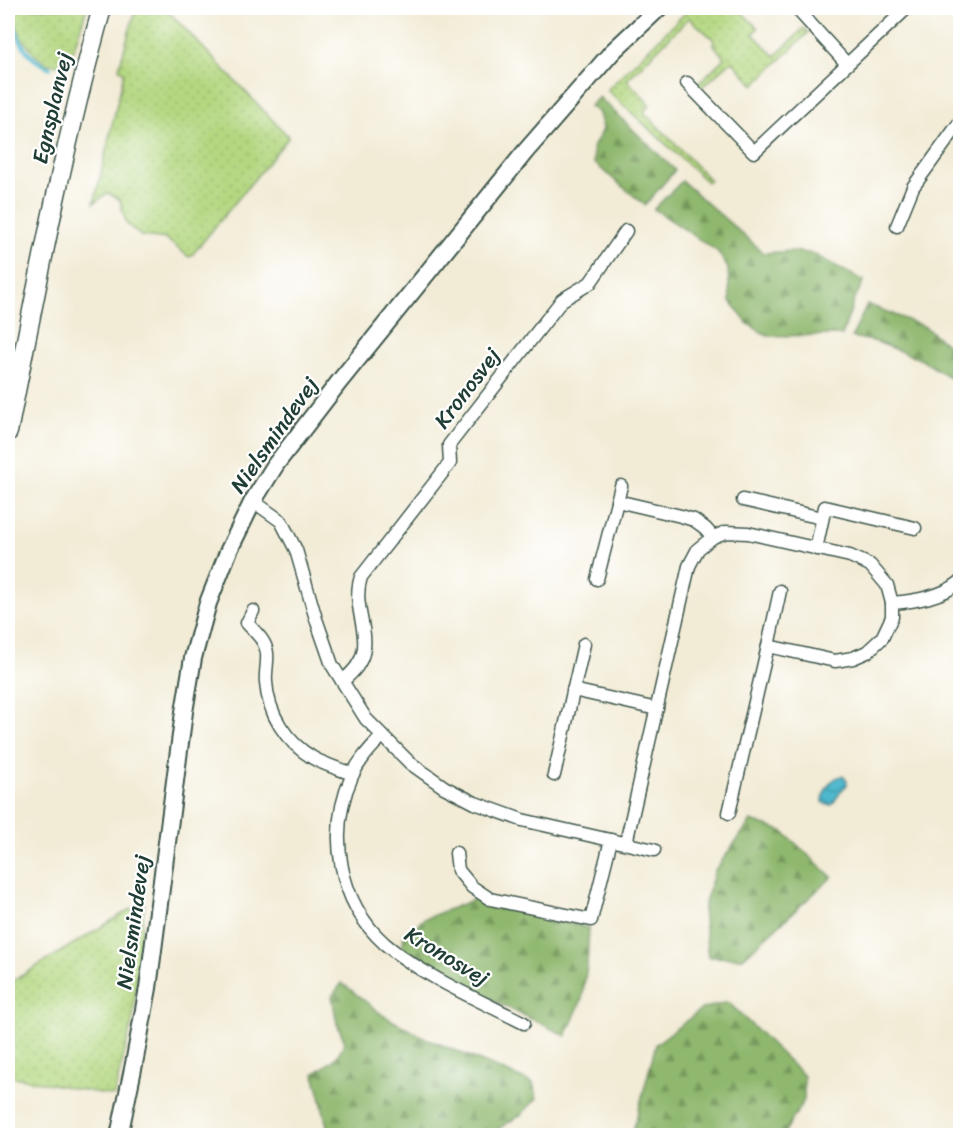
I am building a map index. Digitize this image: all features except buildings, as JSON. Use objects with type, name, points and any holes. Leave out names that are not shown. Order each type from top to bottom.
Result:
[{"type":"main road","name":"Egnsplanvej","points":[[8,432],[64,158],[102,8]]},
{"type":"street","name":"Nielsmindevej","points":[[119,1136],[148,988],[193,658],[213,592],[229,550],[276,464],[339,382],[525,152],[613,51],[659,8]]},
{"type":"street","points":[[796,8],[847,64]]},
{"type":"street","points":[[687,83],[754,152],[907,8]]},
{"type":"street","points":[[897,226],[913,187],[960,122]]},
{"type":"street","name":"Kronosvej","points":[[342,681],[356,669],[364,652],[357,587],[361,577],[450,463],[449,445],[562,300],[590,283],[626,231]]},
{"type":"street","points":[[597,579],[621,486]]},
{"type":"street","points":[[743,500],[822,518]]},
{"type":"street","points":[[254,501],[280,520],[297,550],[332,665],[366,719],[410,763],[444,787],[475,803],[522,820],[654,850]]},
{"type":"street","points":[[617,501],[694,520],[712,537]]},
{"type":"street","points":[[816,549],[825,507],[915,528]]},
{"type":"street","points":[[626,843],[689,566],[698,549],[712,537],[726,532],[748,533],[850,556],[870,565],[887,585],[892,603],[892,617],[882,638],[867,652],[853,658],[835,661],[768,646]]},
{"type":"street","points":[[892,603],[913,601],[952,589],[960,582]]},
{"type":"street","points":[[729,813],[780,591]]},
{"type":"street","points":[[253,611],[247,623],[264,642],[267,653],[268,699],[285,734],[315,759],[352,774]]},
{"type":"street","points":[[554,775],[584,644]]},
{"type":"street","points":[[573,690],[657,709]]},
{"type":"street","name":"Kronosvej","points":[[382,736],[363,757],[352,774],[339,822],[342,870],[357,909],[370,928],[411,964],[524,1023]]},
{"type":"street","points":[[456,853],[458,870],[472,887],[490,899],[591,920],[611,840]]},
{"type":"green space","points":[[12,8],[87,8],[68,66],[47,64],[35,55],[20,36]]},
{"type":"green space","points":[[136,8],[165,8],[289,137],[189,257],[166,239],[141,236],[126,223],[120,200],[108,193],[94,203],[124,73],[119,68]]},
{"type":"green space","points":[[690,8],[737,8],[758,28],[753,34],[775,56],[804,28],[808,33],[754,85],[732,61],[701,88],[697,85],[724,58],[714,45],[713,39],[689,18],[627,80],[650,105],[644,112],[710,180],[707,182],[607,90]]},
{"type":"green space","points":[[599,97],[675,170],[645,205],[594,163],[593,147],[603,130],[599,113],[590,106]]},
{"type":"green space","points":[[682,181],[764,253],[794,251],[813,254],[864,281],[855,298],[842,335],[768,336],[748,324],[730,301],[728,268],[718,252],[654,209]]},
{"type":"green space","points":[[867,304],[925,327],[960,355],[960,384],[922,360],[877,342],[852,337]]},
{"type":"green space","points":[[751,821],[782,831],[832,877],[743,958],[708,957],[703,909],[715,870]]},
{"type":"green space","points":[[478,898],[491,904],[589,928],[582,999],[566,1036],[402,951],[404,935],[424,919]]},
{"type":"green space","points":[[144,904],[133,1018],[114,1096],[8,1076],[8,984],[129,910]]},
{"type":"green space","points":[[342,983],[384,1016],[425,1038],[533,1083],[537,1098],[521,1115],[488,1135],[412,1136],[359,1132],[329,1135],[314,1074],[336,1058],[345,1042],[337,1024],[332,996]]},
{"type":"green space","points":[[728,1002],[804,1076],[804,1100],[783,1135],[632,1135],[656,1044],[702,1009]]},
{"type":"water","points":[[843,776],[847,785],[832,805],[827,805],[823,802],[826,789],[831,782]]},
{"type":"waterway","points":[[9,8],[27,52],[50,68]]}]
